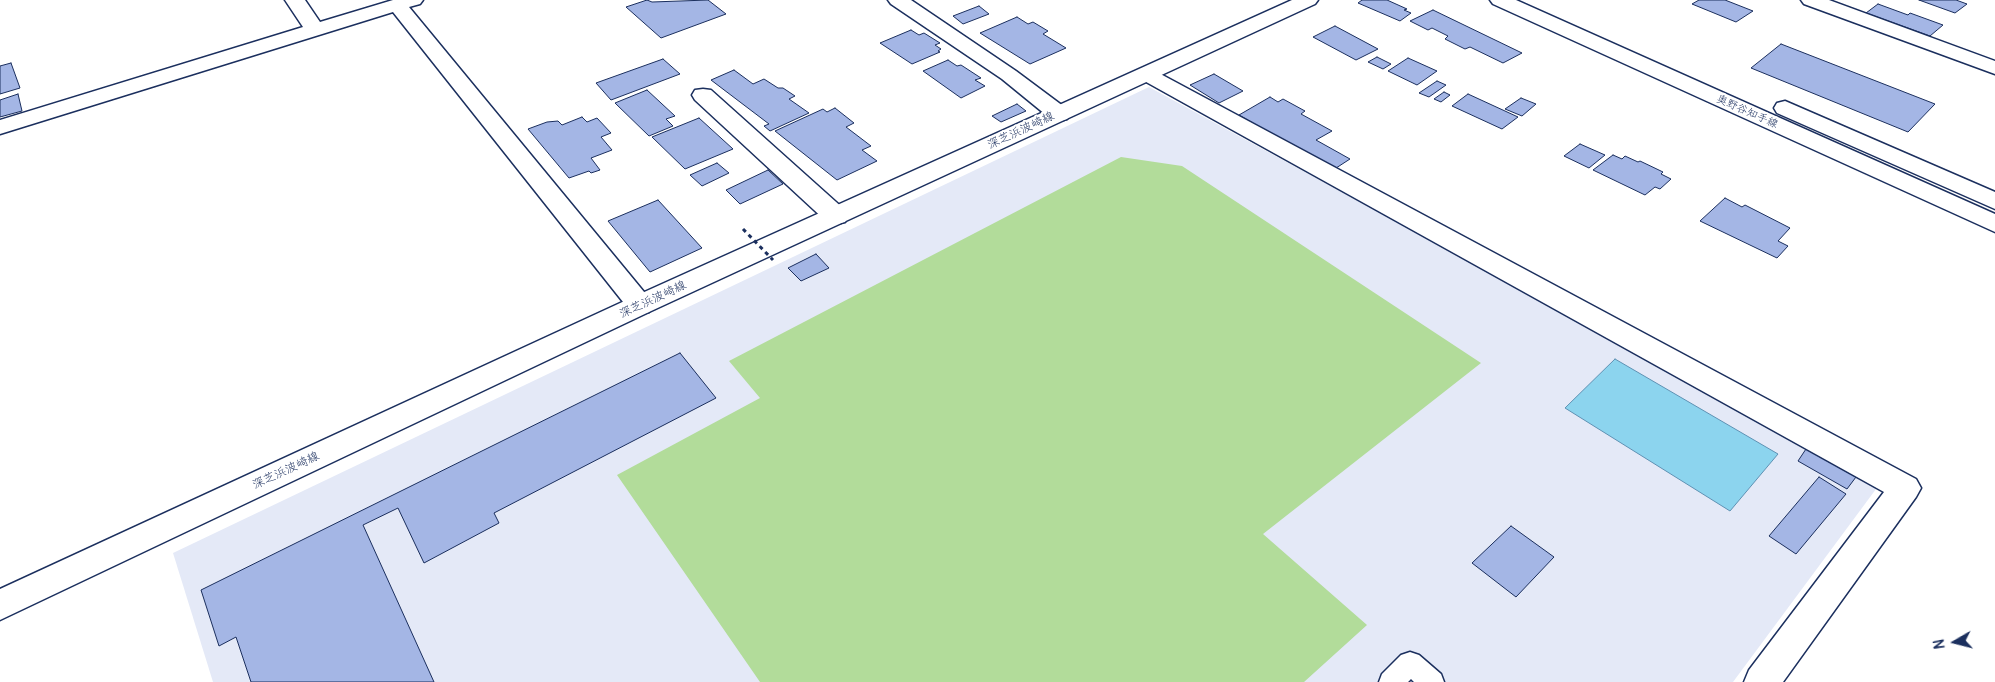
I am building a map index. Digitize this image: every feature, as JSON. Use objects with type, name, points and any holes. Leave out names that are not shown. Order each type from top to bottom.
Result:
[{"type":"street","points":[[295,0],[315,30]]},
{"type":"street","points":[[898,0],[1010,75],[1059,114]]},
{"type":"street","name":"深芝浜波崎線","points":[[0,606],[640,305],[1308,0]]},
{"type":"street","name":"奥野谷知手線","points":[[1500,0],[1995,224]]},
{"type":"street","name":"奥野谷知手線","points":[[1538,0],[1995,201]]},
{"type":"street","points":[[1812,0],[1995,68]]},
{"type":"street","points":[[0,127],[405,2],[640,305]]},
{"type":"street","points":[[1146,74],[1905,488],[1762,682]]},
{"type":"street","points":[[703,95],[836,216]]},
{"type":"lane","points":[[1391,682],[1410,663],[1432,682]]},
{"type":"path","points":[[743,229],[773,260]]},
{"type":"shaded area","points":[[1149,87],[1879,485],[1733,682],[213,682],[173,553]]},
{"type":"green space","points":[[1121,157],[1182,166],[1481,363],[1263,534],[1367,625],[1304,682],[760,682],[617,475],[760,398],[729,361]]},
{"type":"water","points":[[1615,359],[1778,454],[1730,511],[1565,408]]},
{"type":"building","points":[[647,0],[652,2],[708,0],[726,14],[661,38],[626,7]]},
{"type":"building","points":[[1362,0],[1387,0],[1407,9],[1404,10],[1411,13],[1400,21],[1358,3]]},
{"type":"building","points":[[1699,0],[1725,0],[1753,11],[1736,22],[1692,4]]},
{"type":"building","points":[[1919,0],[1956,0],[1967,4],[1955,13]]},
{"type":"building","points":[[1878,4],[1943,25],[1930,36],[1866,13]]},
{"type":"building","points":[[979,6],[989,14],[963,24],[953,16]]},
{"type":"building","points":[[1433,10],[1522,53],[1503,63],[1470,47],[1465,49],[1445,39],[1448,36],[1432,28],[1428,30],[1410,21]]},
{"type":"building","points":[[1017,17],[1028,24],[1033,22],[1048,31],[1043,34],[1066,48],[1030,64],[980,33]]},
{"type":"building","points":[[1335,26],[1378,49],[1356,60],[1313,37]]},
{"type":"building","points":[[911,30],[919,35],[924,33],[940,43],[935,45],[941,49],[938,51],[940,52],[912,64],[880,43]]},
{"type":"building","points":[[1781,44],[1935,104],[1908,132],[1751,68]]},
{"type":"building","points":[[1377,57],[1391,64],[1383,69],[1368,62]]},
{"type":"building","points":[[1408,58],[1437,71],[1417,85],[1388,71]]},
{"type":"building","points":[[663,59],[680,74],[611,100],[596,83]]},
{"type":"building","points":[[948,60],[957,66],[961,65],[981,78],[975,80],[985,86],[961,98],[923,71]]},
{"type":"building","points":[[11,63],[20,88],[0,94],[0,66]]},
{"type":"building","points":[[734,70],[753,84],[764,79],[778,88],[783,88],[795,96],[789,99],[809,113],[770,131],[764,126],[769,124],[711,80]]},
{"type":"building","points":[[1214,74],[1243,91],[1219,103],[1190,85]]},
{"type":"building","points":[[1437,81],[1446,85],[1429,97],[1419,93]]},
{"type":"building","points":[[647,90],[675,116],[666,119],[673,126],[649,136],[615,103]]},
{"type":"building","points":[[1444,92],[1450,95],[1441,102],[1434,99]]},
{"type":"building","points":[[18,94],[22,111],[0,117],[0,100]]},
{"type":"building","points":[[1468,94],[1518,117],[1502,129],[1452,106]]},
{"type":"building","points":[[1270,97],[1278,102],[1283,99],[1305,111],[1301,114],[1332,131],[1316,140],[1350,159],[1333,170],[1239,115]]},
{"type":"building","points":[[1521,98],[1536,104],[1522,116],[1505,109]]},
{"type":"building","points":[[1017,104],[1026,111],[1001,122],[992,116]]},
{"type":"building","points":[[835,108],[854,123],[846,127],[871,146],[862,150],[877,161],[837,180],[775,131],[823,109],[827,112]]},
{"type":"building","points":[[582,117],[587,122],[597,118],[611,133],[601,137],[612,150],[591,158],[600,170],[591,173],[589,171],[569,178],[528,129],[547,122],[558,121],[562,125]]},
{"type":"building","points":[[699,118],[733,149],[685,169],[652,137]]},
{"type":"building","points":[[1580,144],[1605,155],[1589,168],[1564,156]]},
{"type":"building","points":[[1613,155],[1622,159],[1625,156],[1638,162],[1640,161],[1663,172],[1661,174],[1671,179],[1660,189],[1655,187],[1645,195],[1593,170]]},
{"type":"building","points":[[717,163],[729,173],[702,186],[690,175]]},
{"type":"building","points":[[768,170],[783,184],[740,204],[726,190]]},
{"type":"building","points":[[1725,198],[1742,207],[1745,205],[1790,228],[1778,241],[1788,246],[1777,258],[1700,221]]},
{"type":"building","points":[[658,200],[702,248],[650,272],[608,221]]},
{"type":"building","points":[[816,254],[829,268],[801,281],[788,268]]},
{"type":"building","points":[[680,353],[716,398],[494,513],[499,523],[424,563],[398,508],[363,525],[434,682],[251,682],[236,637],[219,646],[201,590]]},
{"type":"building","points":[[1806,449],[1856,477],[1847,489],[1798,461]]},
{"type":"building","points":[[1819,477],[1846,494],[1796,554],[1769,536]]},
{"type":"building","points":[[1511,526],[1554,557],[1516,597],[1472,563]]}]
